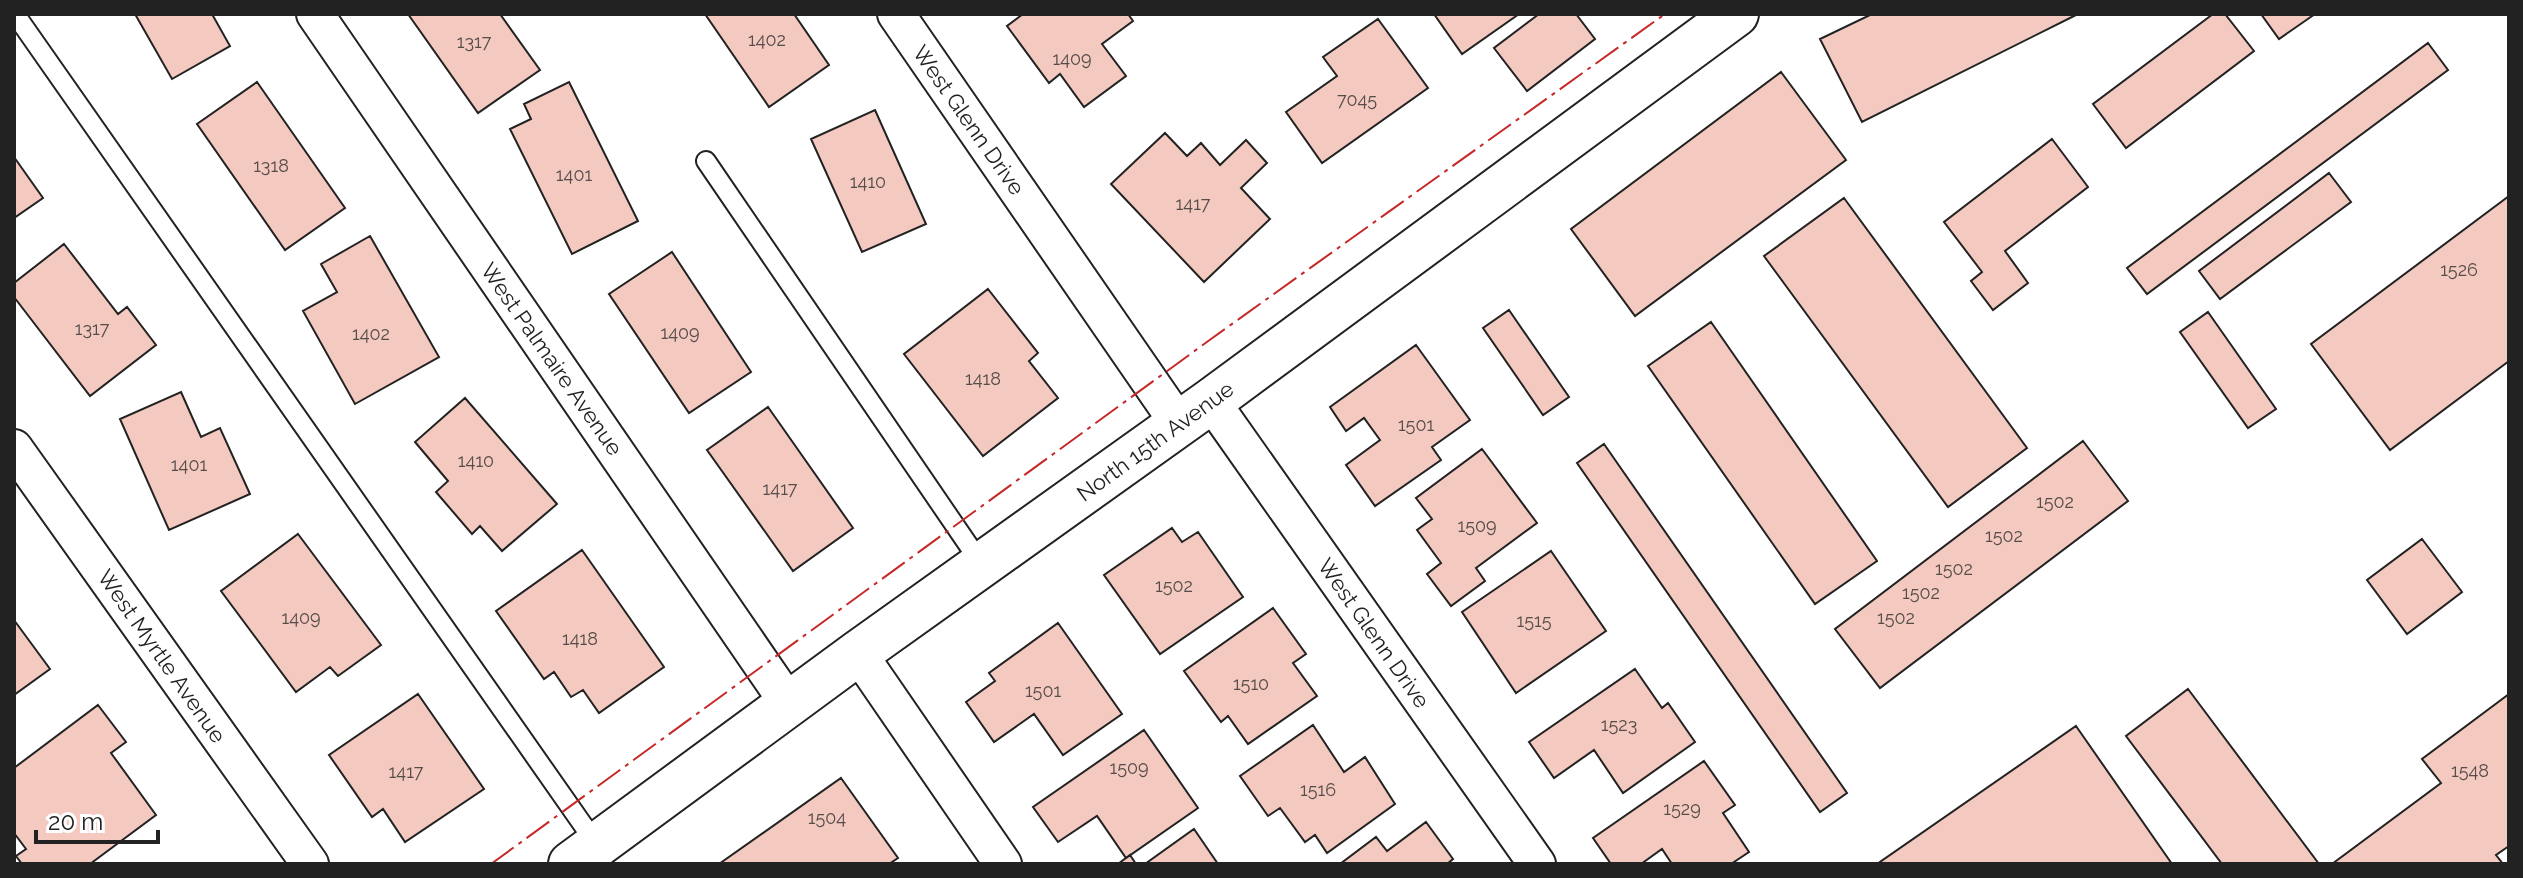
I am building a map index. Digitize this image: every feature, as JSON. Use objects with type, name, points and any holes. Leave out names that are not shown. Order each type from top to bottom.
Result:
[{"type":"street","name":"West Palmaire Avenue","points":[[315,14],[789,704]]},
{"type":"street","name":"West Glenn Drive","points":[[896,14],[1537,864]]},
{"type":"street","name":"North 15th Avenue","points":[[584,854],[858,653],[1195,413],[1736,14]]},
{"type":"street","name":"West Myrtle Avenue","points":[[14,448],[310,864]]},
{"type":"street","points":[[858,653],[1003,864]]},
{"type":"lane","points":[[15,14],[584,854]]},
{"type":"lane","points":[[706,161],[982,565]]},
{"type":"building","points":[[135,14],[212,14],[230,46],[172,79]]},
{"type":"building","points":[[408,14],[500,14],[540,70],[478,113]]},
{"type":"building","points":[[705,14],[794,14],[829,65],[769,107]]},
{"type":"building","points":[[1023,14],[1128,14],[1133,21],[1102,44],[1126,76],[1084,107],[1060,74],[1049,83],[1007,26]]},
{"type":"building","points":[[1434,14],[1519,14],[1462,54]]},
{"type":"building","points":[[1539,14],[1576,14],[1595,39],[1527,91],[1494,48]]},
{"type":"building","points":[[1872,14],[2078,14],[1862,122],[1820,39]]},
{"type":"building","points":[[2213,14],[2225,14],[2254,51],[2126,148],[2093,104]]},
{"type":"building","points":[[2261,14],[2315,14],[2279,39]]},
{"type":"building","points":[[1378,19],[1428,88],[1322,163],[1286,112],[1337,76],[1323,57]]},
{"type":"building","points":[[2428,43],[2448,70],[2147,294],[2127,268]]},
{"type":"building","points":[[1781,72],[1846,160],[1635,316],[1571,229]]},
{"type":"building","points":[[257,82],[345,208],[285,250],[197,124]]},
{"type":"building","points":[[569,82],[638,221],[572,254],[510,129],[531,119],[524,104]]},
{"type":"building","points":[[875,110],[926,224],[862,252],[811,139]]},
{"type":"building","points":[[1165,133],[1187,156],[1201,143],[1220,165],[1246,140],[1267,163],[1241,188],[1270,219],[1204,282],[1111,184]]},
{"type":"building","points":[[2052,139],[2088,187],[2005,251],[2028,283],[1993,310],[1971,281],[1982,272],[1944,222]]},
{"type":"building","points":[[14,157],[43,198],[14,218]]},
{"type":"building","points":[[2329,173],[2351,202],[2220,299],[2199,271]]},
{"type":"building","points":[[2509,196],[2509,361],[2390,450],[2311,344]]},
{"type":"building","points":[[1844,198],[2027,448],[1948,507],[1764,256]]},
{"type":"building","points":[[370,236],[439,357],[355,404],[303,311],[337,292],[321,264]]},
{"type":"building","points":[[64,244],[118,314],[127,307],[156,345],[90,396],[14,297],[14,283]]},
{"type":"building","points":[[672,252],[751,372],[689,413],[609,294]]},
{"type":"building","points":[[988,289],[1038,353],[1029,361],[1058,398],[983,456],[904,354]]},
{"type":"building","points":[[1509,310],[1569,397],[1543,415],[1483,328]]},
{"type":"building","points":[[2208,312],[2276,409],[2248,428],[2180,332]]},
{"type":"building","points":[[1711,322],[1877,561],[1815,604],[1648,366]]},
{"type":"building","points":[[1416,345],[1470,420],[1432,447],[1441,460],[1375,506],[1346,465],[1380,440],[1364,418],[1346,431],[1330,407]]},
{"type":"building","points":[[181,392],[201,437],[220,428],[250,494],[169,530],[120,419]]},
{"type":"building","points":[[465,398],[557,504],[502,551],[480,526],[472,534],[436,492],[448,481],[415,442]]},
{"type":"building","points":[[768,407],[853,528],[793,571],[707,450]]},
{"type":"building","points":[[2083,441],[2128,501],[1880,688],[1835,629]]},
{"type":"building","points":[[1604,444],[1847,793],[1820,812],[1577,463]]},
{"type":"building","points":[[1482,449],[1537,523],[1476,568],[1485,581],[1451,606],[1427,574],[1441,563],[1417,530],[1432,519],[1416,498]]},
{"type":"building","points":[[1172,528],[1182,542],[1198,532],[1243,597],[1160,654],[1104,575]]},
{"type":"building","points":[[298,534],[381,645],[338,676],[330,667],[296,692],[221,591]]},
{"type":"building","points":[[2422,539],[2462,592],[2407,634],[2367,580]]},
{"type":"building","points":[[582,550],[664,667],[599,713],[583,690],[571,697],[554,672],[544,679],[496,611]]},
{"type":"building","points":[[1551,551],[1606,631],[1516,693],[1462,612]]},
{"type":"building","points":[[1273,608],[1306,654],[1293,663],[1317,696],[1248,744],[1228,716],[1221,722],[1184,671]]},
{"type":"building","points":[[14,620],[50,669],[14,695]]},
{"type":"building","points":[[1058,623],[1122,714],[1063,755],[1034,714],[994,742],[966,702],[995,681],[989,673]]},
{"type":"building","points":[[1635,669],[1662,708],[1668,703],[1695,742],[1623,793],[1594,750],[1554,778],[1529,742]]},
{"type":"building","points":[[2188,689],[2319,864],[2222,864],[2126,736]]},
{"type":"building","points":[[418,694],[484,789],[405,842],[383,809],[372,817],[329,755]]},
{"type":"building","points":[[2509,694],[2509,846],[2496,855],[2503,864],[2332,864],[2441,783],[2422,759]]},
{"type":"building","points":[[98,705],[126,742],[111,753],[156,815],[90,864],[22,864],[16,856],[26,849],[14,833],[14,768]]},
{"type":"building","points":[[1313,725],[1344,772],[1365,757],[1395,804],[1327,853],[1315,835],[1305,842],[1280,808],[1268,816],[1240,776]]},
{"type":"building","points":[[2076,726],[2172,864],[1880,862]]},
{"type":"building","points":[[1144,730],[1198,808],[1126,858],[1097,816],[1058,842],[1033,807]]},
{"type":"building","points":[[1704,761],[1735,805],[1723,813],[1749,852],[1731,864],[1672,864],[1662,849],[1641,864],[1611,864],[1593,838]]},
{"type":"building","points":[[841,778],[898,858],[889,864],[719,864]]},
{"type":"building","points":[[1426,822],[1453,859],[1447,864],[1340,864],[1376,837],[1387,851]]},
{"type":"building","points":[[1194,829],[1218,864],[1145,864]]},
{"type":"building","points":[[1130,855],[1136,864],[1118,864]]},
{"type":"power","points":[[491,864],[1211,339],[1665,14]]}]
